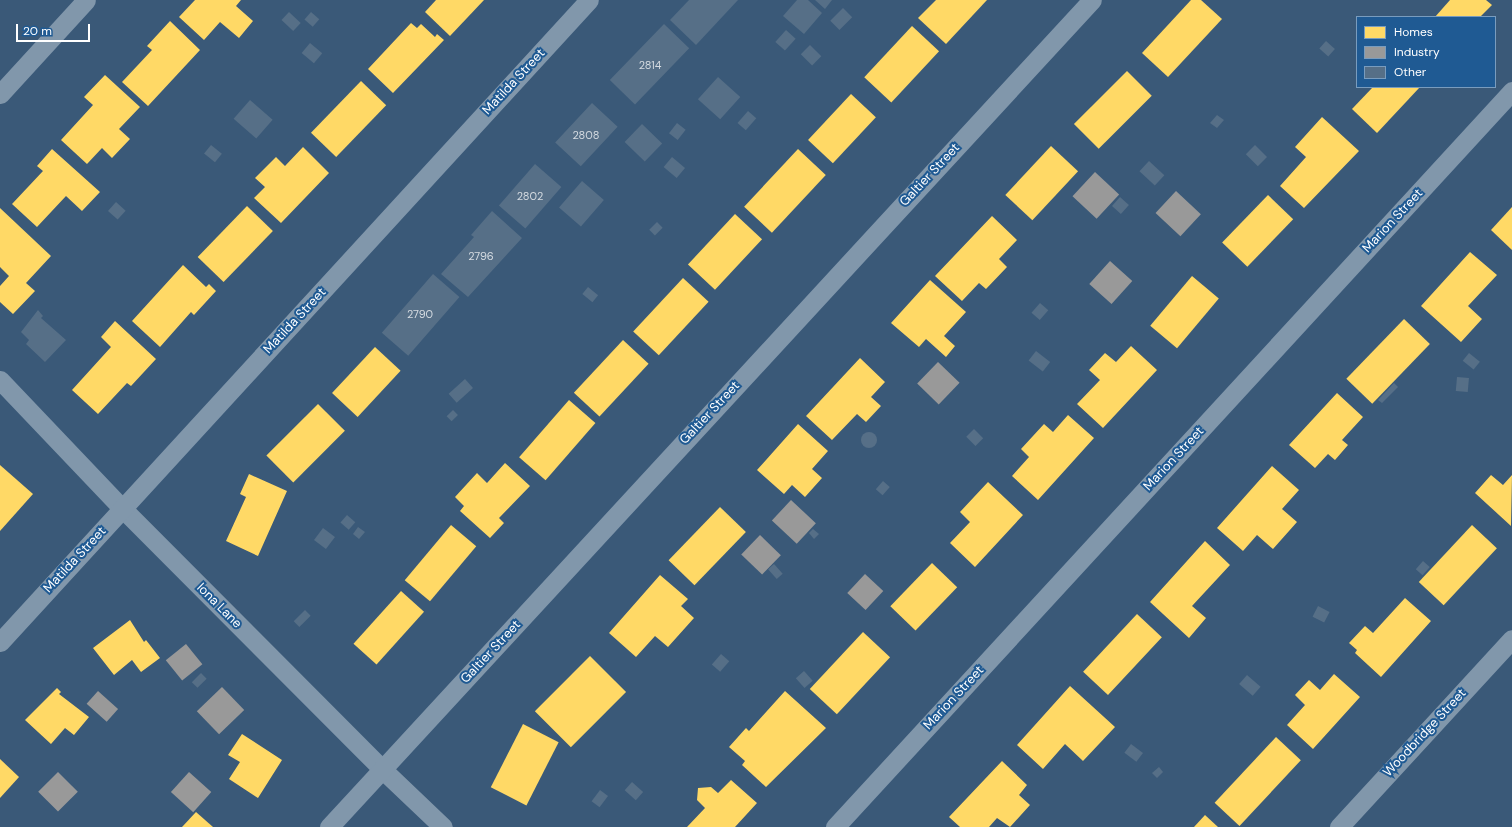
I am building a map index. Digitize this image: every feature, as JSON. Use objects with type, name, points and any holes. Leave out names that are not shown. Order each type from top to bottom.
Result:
[{"type":"street","points":[[0,94],[86,0]]},
{"type":"street","name":"Matilda Street","points":[[0,642],[589,0]]},
{"type":"street","name":"Galtier Street","points":[[329,827],[1092,0]]},
{"type":"street","name":"Marion Street","points":[[835,827],[1512,91]]},
{"type":"street","name":"Iona Lane","points":[[0,380],[122,508],[382,770],[443,827]]},
{"type":"street","name":"Woodbridge Street","points":[[1339,827],[1512,639]]},
{"type":"building: Homes","points":[[195,0],[241,0],[236,6],[253,21],[239,38],[220,22],[204,40],[179,17]]},
{"type":"building: Homes","points":[[436,0],[484,0],[450,36],[425,12]]},
{"type":"building: Homes","points":[[936,0],[987,0],[946,44],[918,18]]},
{"type":"building: Homes","points":[[1191,0],[1201,0],[1222,19],[1168,77],[1142,53]]},
{"type":"building: Homes","points":[[1450,0],[1486,0],[1492,5],[1481,16],[1436,16]]},
{"type":"building: Homes","points":[[170,21],[200,50],[148,106],[122,82],[152,50],[147,46]]},
{"type":"building: Homes","points":[[411,23],[417,28],[421,24],[435,37],[437,34],[444,40],[393,93],[368,69]]},
{"type":"building: Homes","points":[[912,26],[939,51],[891,102],[864,77]]},
{"type":"building: Homes","points":[[1127,71],[1152,96],[1099,149],[1074,124]]},
{"type":"building: Homes","points":[[105,75],[140,107],[119,129],[130,139],[112,158],[102,148],[87,164],[61,140],[93,105],[84,97]]},
{"type":"building: Homes","points":[[361,81],[386,105],[336,157],[311,133]]},
{"type":"building: Homes","points":[[1372,88],[1419,88],[1377,133],[1352,109]]},
{"type":"building: Homes","points":[[851,94],[876,117],[833,163],[808,140]]},
{"type":"building: Homes","points":[[1322,117],[1359,151],[1304,208],[1280,186],[1306,157],[1295,147]]},
{"type":"building: Homes","points":[[1051,146],[1078,171],[1032,220],[1005,195]]},
{"type":"building: Homes","points":[[303,147],[329,173],[281,223],[254,198],[265,187],[255,178],[276,157],[285,166]]},
{"type":"building: Homes","points":[[52,149],[100,192],[82,211],[66,196],[37,227],[12,204],[43,171],[37,166]]},
{"type":"building: Homes","points":[[798,149],[826,175],[772,233],[744,207]]},
{"type":"building: Homes","points":[[1268,195],[1293,219],[1247,267],[1222,242]]},
{"type":"building: Homes","points":[[247,206],[273,231],[224,282],[198,257]]},
{"type":"building: Homes","points":[[1512,207],[1512,250],[1491,230]]},
{"type":"building: Homes","points":[[0,208],[51,256],[26,283],[35,291],[13,314],[0,302],[0,286],[9,276],[0,267]]},
{"type":"building: Homes","points":[[735,214],[762,239],[715,290],[688,264]]},
{"type":"building: Homes","points":[[992,216],[1017,240],[999,259],[1007,267],[986,289],[979,283],[962,301],[935,276]]},
{"type":"building: Homes","points":[[1470,252],[1497,275],[1468,306],[1482,319],[1461,342],[1421,306]]},
{"type":"building: Homes","points":[[183,265],[206,287],[209,284],[216,291],[194,315],[191,312],[160,347],[132,321]]},
{"type":"building: Homes","points":[[1192,276],[1219,298],[1177,348],[1150,326]]},
{"type":"building: Homes","points":[[683,278],[709,302],[659,355],[633,331]]},
{"type":"building: Homes","points":[[930,280],[966,312],[944,336],[955,346],[946,357],[926,339],[919,347],[891,323]]},
{"type":"building: Homes","points":[[1404,319],[1430,344],[1372,404],[1346,379]]},
{"type":"building: Homes","points":[[115,321],[156,359],[131,386],[127,383],[98,414],[72,390],[111,347],[101,337]]},
{"type":"building: Homes","points":[[623,340],[649,364],[599,417],[574,393]]},
{"type":"building: Homes","points":[[1131,346],[1157,370],[1103,428],[1077,404],[1100,380],[1089,370],[1105,353],[1116,362]]},
{"type":"building: Homes","points":[[375,347],[401,371],[358,417],[332,393]]},
{"type":"building: Homes","points":[[860,358],[885,382],[871,397],[881,406],[866,422],[857,414],[832,440],[806,416]]},
{"type":"building: Homes","points":[[1337,393],[1363,417],[1342,440],[1348,445],[1335,460],[1328,454],[1315,468],[1289,445]]},
{"type":"building: Homes","points":[[569,400],[595,423],[546,480],[519,457]]},
{"type":"building: Homes","points":[[318,404],[345,431],[293,482],[266,456]]},
{"type":"building: Homes","points":[[1068,415],[1094,438],[1038,500],[1012,476],[1029,457],[1021,449],[1044,424],[1053,432]]},
{"type":"building: Homes","points":[[798,424],[828,451],[812,469],[822,478],[805,497],[792,485],[784,494],[757,470]]},
{"type":"building: Homes","points":[[505,463],[530,486],[499,518],[504,523],[490,538],[460,511],[464,506],[455,497],[477,473],[487,483]]},
{"type":"building: Homes","points":[[0,465],[33,494],[0,531]]},
{"type":"building: Homes","points":[[1272,466],[1299,490],[1282,509],[1297,522],[1273,549],[1257,535],[1243,551],[1217,528]]},
{"type":"building: Homes","points":[[249,474],[287,491],[258,556],[226,541],[246,497],[240,494]]},
{"type":"building: Homes","points":[[1491,475],[1503,485],[1512,475],[1511,526],[1475,493]]},
{"type":"building: Homes","points":[[988,482],[1023,515],[975,567],[950,543],[970,522],[960,512]]},
{"type":"building: Homes","points":[[720,507],[746,532],[694,585],[669,560]]},
{"type":"building: Homes","points":[[451,525],[476,546],[430,601],[405,580]]},
{"type":"building: Homes","points":[[1472,525],[1497,548],[1444,605],[1419,582]]},
{"type":"building: Homes","points":[[1205,541],[1230,565],[1192,606],[1206,618],[1189,638],[1150,602]]},
{"type":"building: Homes","points":[[932,563],[957,587],[915,630],[890,606]]},
{"type":"building: Homes","points":[[660,575],[688,599],[681,606],[694,618],[668,647],[655,636],[636,657],[609,633]]},
{"type":"building: Homes","points":[[401,591],[424,612],[377,665],[353,644]]},
{"type":"building: Homes","points":[[1405,598],[1431,621],[1381,677],[1355,653],[1357,650],[1349,643],[1365,626],[1373,633]]},
{"type":"building: Homes","points":[[1137,614],[1162,637],[1108,695],[1083,672]]},
{"type":"building: Homes","points":[[130,620],[144,642],[146,640],[160,658],[141,672],[132,660],[114,675],[93,648]]},
{"type":"building: Homes","points":[[863,632],[890,657],[837,714],[810,689]]},
{"type":"building: Homes","points":[[590,656],[626,692],[571,747],[535,711]]},
{"type":"building: Homes","points":[[1334,674],[1360,697],[1313,749],[1287,725],[1305,705],[1295,695],[1309,680],[1320,690]]},
{"type":"building: Homes","points":[[1070,686],[1115,727],[1083,761],[1065,744],[1043,769],[1017,745]]},
{"type":"building: Homes","points":[[57,688],[61,692],[59,694],[89,717],[74,735],[65,728],[51,744],[25,720]]},
{"type":"building: Homes","points":[[785,691],[826,728],[766,787],[742,765],[745,761],[729,747],[746,728],[749,731]]},
{"type":"building: Homes","points":[[523,724],[559,742],[526,805],[491,787]]},
{"type":"building: Homes","points":[[242,734],[282,760],[258,798],[229,779],[240,762],[228,755]]},
{"type":"building: Homes","points":[[1276,737],[1301,760],[1239,826],[1215,803]]},
{"type":"building: Homes","points":[[0,759],[19,777],[0,798]]},
{"type":"building: Homes","points":[[1002,761],[1027,785],[1019,795],[1030,805],[1010,827],[997,818],[989,827],[960,827],[949,817]]},
{"type":"building: Homes","points":[[731,780],[757,803],[735,827],[687,827],[705,808],[697,800],[698,788],[711,787],[718,793]]},
{"type":"building: Homes","points":[[196,812],[213,827],[182,827]]},
{"type":"building: Homes","points":[[1205,815],[1218,827],[1194,827]]},
{"type":"building: Industry","points":[[1095,172],[1119,195],[1097,219],[1072,196]]},
{"type":"building: Industry","points":[[1176,191],[1201,214],[1180,236],[1156,213]]},
{"type":"building: Industry","points":[[1110,261],[1132,281],[1112,304],[1089,284]]},
{"type":"building: Industry","points":[[938,362],[960,383],[939,404],[917,384]]},
{"type":"building: Industry","points":[[791,500],[816,523],[797,544],[772,520]]},
{"type":"building: Industry","points":[[760,535],[781,555],[762,575],[741,554]]},
{"type":"building: Industry","points":[[865,574],[883,591],[866,610],[847,593]]},
{"type":"building: Industry","points":[[186,644],[202,664],[182,681],[166,660]]},
{"type":"building: Industry","points":[[222,687],[244,710],[219,734],[197,711]]},
{"type":"building: Industry","points":[[98,691],[118,709],[107,722],[87,704]]},
{"type":"building: Industry","points":[[58,772],[78,792],[58,812],[38,792]]},
{"type":"building: Industry","points":[[189,772],[211,792],[193,812],[171,792]]},
{"type":"building: Other","points":[[689,0],[738,0],[696,45],[670,20]]},
{"type":"building: Other","points":[[797,0],[808,0],[822,13],[804,34],[783,16]]},
{"type":"building: Other","points":[[815,0],[832,0],[825,9]]},
{"type":"building: Other","points":[[843,8],[852,17],[839,30],[830,21]]},
{"type":"building: Other","points":[[289,12],[301,23],[293,31],[281,20]]},
{"type":"building: Other","points":[[311,12],[319,19],[313,27],[304,20]]},
{"type":"building: Other","points":[[664,24],[689,48],[635,104],[610,80]]},
{"type":"building: Other","points":[[786,30],[796,39],[785,51],[775,42]]},
{"type":"building: Other","points":[[1326,41],[1335,49],[1328,56],[1319,48]]},
{"type":"building: Other","points":[[310,43],[322,53],[314,63],[302,53]]},
{"type":"building: Other","points":[[810,45],[821,56],[812,66],[801,54]]},
{"type":"building: Other","points":[[718,77],[740,97],[720,119],[698,99]]},
{"type":"building: Other","points":[[250,100],[273,120],[256,139],[234,119]]},
{"type":"building: Other","points":[[592,103],[618,127],[581,166],[555,142]]},
{"type":"building: Other","points":[[748,111],[756,118],[746,130],[738,123]]},
{"type":"building: Other","points":[[1217,115],[1224,120],[1217,128],[1210,123]]},
{"type":"building: Other","points":[[677,123],[686,130],[678,140],[669,133]]},
{"type":"building: Other","points":[[642,124],[662,143],[645,161],[625,142]]},
{"type":"building: Other","points":[[211,145],[222,154],[215,162],[204,154]]},
{"type":"building: Other","points":[[1255,145],[1267,157],[1258,166],[1246,154]]},
{"type":"building: Other","points":[[672,157],[685,168],[677,178],[664,167]]},
{"type":"building: Other","points":[[1149,161],[1164,175],[1155,186],[1139,171]]},
{"type":"building: Other","points":[[535,164],[561,187],[525,228],[499,206]]},
{"type":"building: Other","points":[[582,181],[604,200],[581,226],[559,207]]},
{"type":"building: Other","points":[[1120,197],[1129,205],[1121,214],[1112,206]]},
{"type":"building: Other","points":[[116,202],[126,211],[118,220],[108,211]]},
{"type":"building: Other","points":[[492,211],[522,238],[468,297],[441,274],[474,237],[471,235]]},
{"type":"building: Other","points":[[657,222],[663,228],[655,235],[649,230]]},
{"type":"building: Other","points":[[433,274],[459,297],[408,356],[382,333]]},
{"type":"building: Other","points":[[588,287],[598,295],[592,302],[582,294]]},
{"type":"building: Other","points":[[1040,303],[1048,310],[1040,320],[1031,313]]},
{"type":"building: Other","points":[[38,310],[43,316],[41,318],[66,340],[45,362],[26,344],[29,340],[21,332]]},
{"type":"building: Other","points":[[1036,351],[1050,362],[1043,372],[1029,360]]},
{"type":"building: Other","points":[[1469,353],[1480,362],[1474,370],[1463,361]]},
{"type":"building: Other","points":[[1457,377],[1469,378],[1468,392],[1456,391]]},
{"type":"building: Other","points":[[465,379],[473,388],[457,403],[449,394]]},
{"type":"building: Other","points":[[1394,383],[1398,387],[1382,403],[1378,400]]},
{"type":"building: Other","points":[[453,410],[458,415],[452,421],[447,416]]},
{"type":"building: Other","points":[[974,429],[983,438],[975,446],[966,437]]},
{"type":"building: Other","points":[[866,432],[872,432],[877,437],[875,446],[872,448],[866,448],[861,443],[861,437]]},
{"type":"building: Other","points":[[883,481],[890,487],[883,495],[876,489]]},
{"type":"building: Other","points":[[347,515],[355,522],[349,530],[340,523]]},
{"type":"building: Other","points":[[358,527],[365,532],[359,539],[353,534]]},
{"type":"building: Other","points":[[323,528],[335,537],[326,549],[314,540]]},
{"type":"building: Other","points":[[813,529],[819,534],[814,539],[809,533]]},
{"type":"building: Other","points":[[1423,561],[1430,567],[1423,575],[1416,569]]},
{"type":"building: Other","points":[[774,564],[783,574],[777,579],[768,569]]},
{"type":"building: Other","points":[[1318,606],[1330,612],[1324,623],[1313,617]]},
{"type":"building: Other","points":[[305,610],[311,616],[299,627],[294,621]]},
{"type":"building: Other","points":[[721,654],[729,661],[720,672],[712,665]]},
{"type":"building: Other","points":[[804,671],[813,681],[805,688],[796,678]]},
{"type":"building: Other","points":[[201,673],[207,679],[197,688],[192,682]]},
{"type":"building: Other","points":[[1247,675],[1261,687],[1253,696],[1239,684]]},
{"type":"building: Other","points":[[1131,744],[1143,753],[1136,762],[1124,753]]},
{"type":"building: Other","points":[[1159,767],[1163,772],[1157,778],[1152,773]]},
{"type":"building: Other","points":[[632,782],[643,792],[636,800],[625,790]]},
{"type":"building: Other","points":[[600,790],[608,796],[600,807],[592,801]]}]
